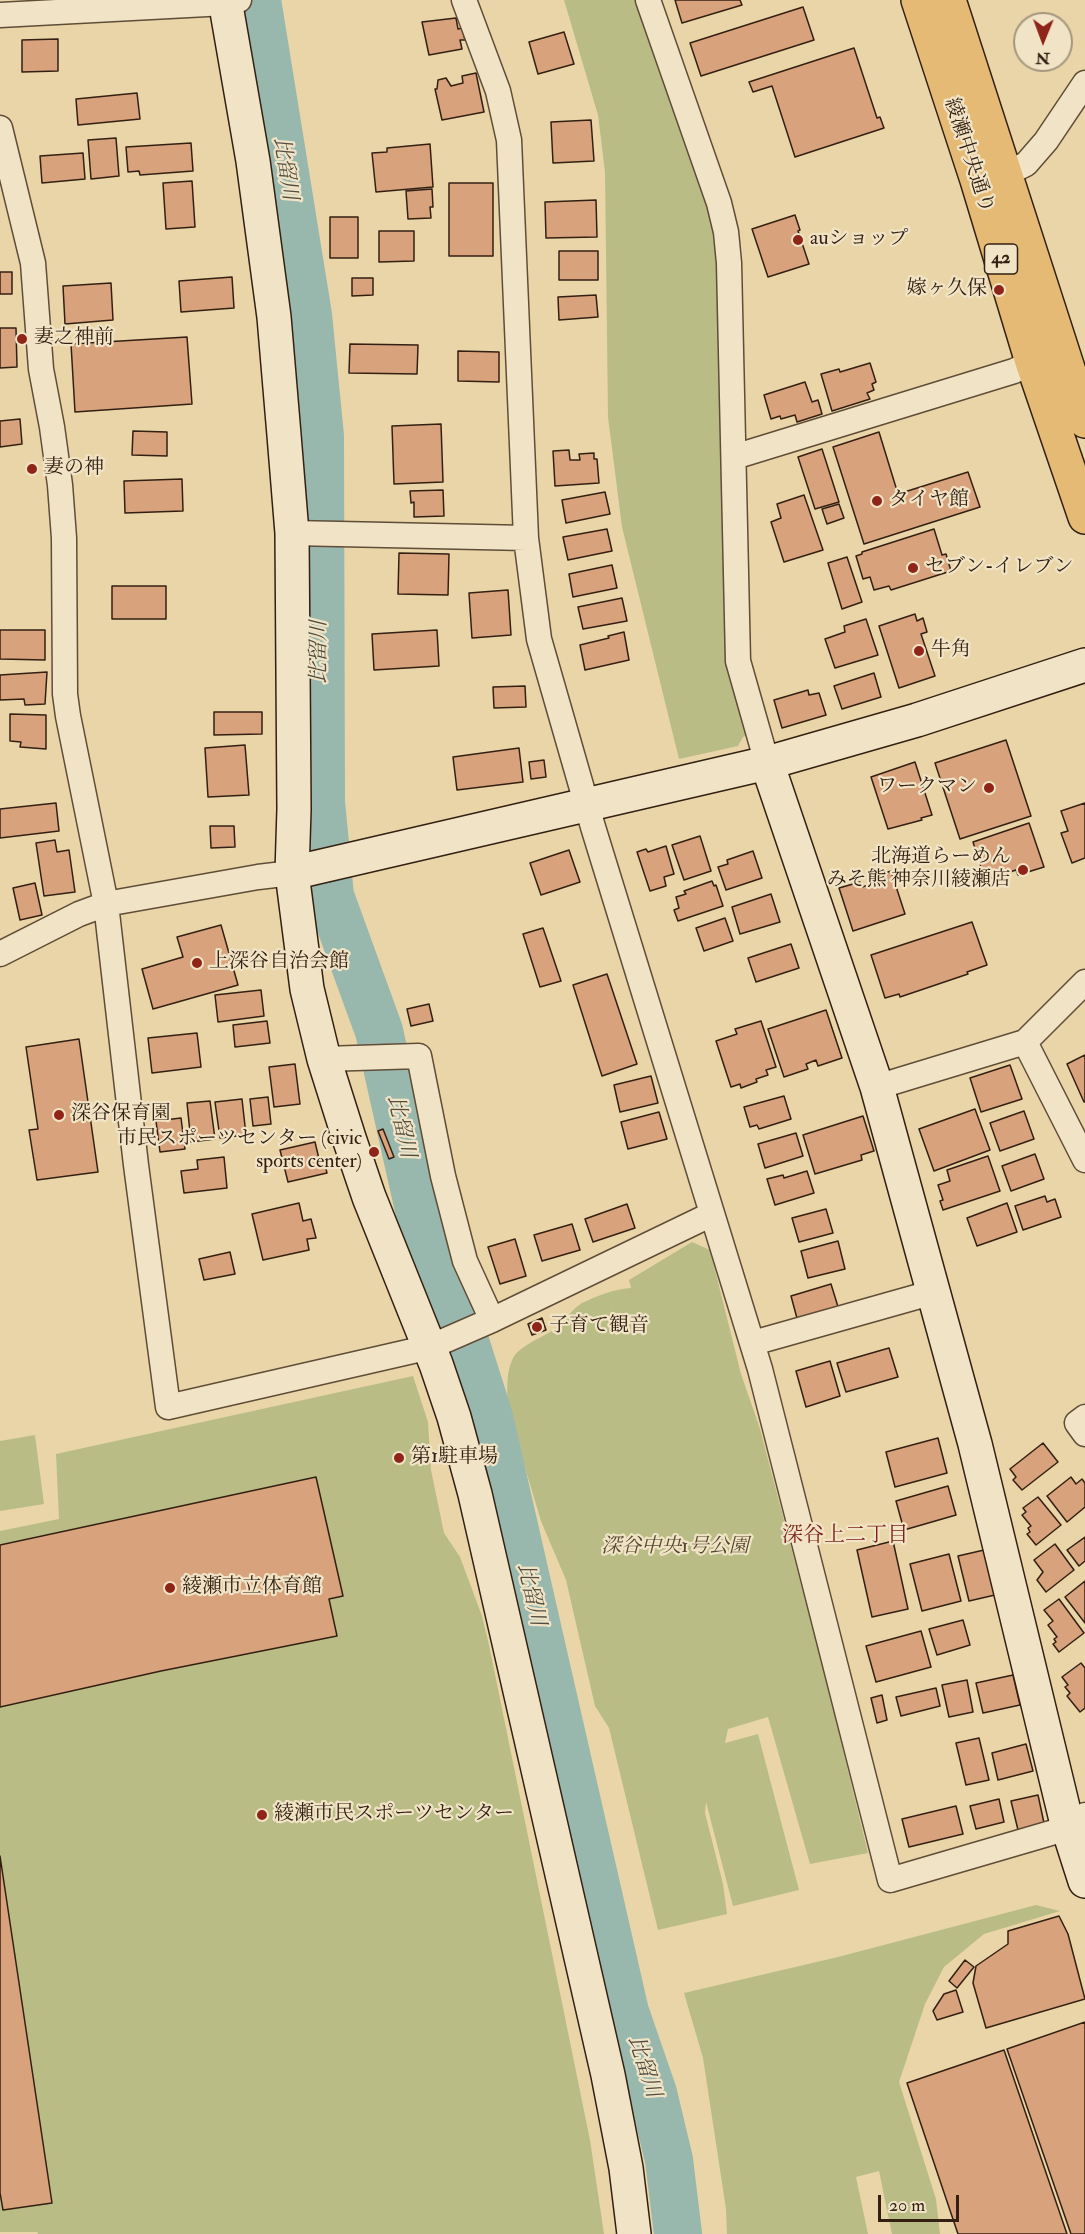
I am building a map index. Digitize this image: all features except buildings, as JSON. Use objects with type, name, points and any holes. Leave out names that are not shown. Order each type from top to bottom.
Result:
[{"type":"main road","name":"綾瀬中央通り","points":[[918,0],[977,180],[1032,362],[1085,517]]},
{"type":"main road","name":"綾瀬中央通り","points":[[949,0],[1085,422]]},
{"type":"street","points":[[464,0],[498,91],[510,140],[526,538],[540,639],[587,805],[753,1343],[890,1880],[1076,1822]]},
{"type":"street","points":[[648,0],[719,202],[726,232],[729,262],[738,661],[767,763],[877,1087],[1076,1822],[1085,1881]]},
{"type":"street","points":[[0,15],[230,1],[274,317],[300,533],[294,809],[302,871],[307,989],[324,1059],[369,1197],[441,1342],[454,1417],[475,1494],[528,1722],[615,2110],[626,2168],[634,2234]]},
{"type":"street","points":[[1006,174],[1026,164],[1046,141],[1085,83]]},
{"type":"street","points":[[0,128],[33,263],[41,369],[60,485],[64,538],[66,705],[106,904],[136,1165],[168,1407],[441,1342],[712,1214]]},
{"type":"street","points":[[734,457],[1014,371],[1032,362]]},
{"type":"street","points":[[300,533],[526,538]]},
{"type":"street","points":[[0,954],[79,914],[106,904],[302,871],[767,763],[917,720],[1085,665]]},
{"type":"street","points":[[877,1087],[1026,1042],[1085,982]]},
{"type":"street","points":[[1026,1042],[1085,1160]]},
{"type":"street","points":[[324,1059],[419,1056],[443,1176],[465,1261],[485,1323]]},
{"type":"street","points":[[753,1343],[934,1292]]},
{"type":"street","points":[[1085,1417],[1077,1423],[1085,1434]]},
{"type":"green space","points":[[564,0],[642,0],[715,228],[750,733],[743,737],[738,746],[679,759],[622,527],[608,417],[605,172],[598,115]]},
{"type":"green space","name":"深谷中央1号公園","points":[[692,1242],[710,1250],[741,1374],[760,1429],[826,1680],[868,1853],[810,1864],[768,1717],[728,1729],[725,1743],[758,1734],[799,1890],[733,1906],[706,1802],[705,1813],[723,1884],[727,1914],[658,1930],[609,1728],[595,1706],[566,1580],[541,1521],[509,1414],[507,1386],[510,1364],[522,1348],[554,1330],[582,1303],[612,1291],[631,1288],[629,1280]]},
{"type":"green space","name":"綾瀬市民スポーツセンター","points":[[413,1376],[428,1422],[431,1470],[444,1533],[460,1557],[482,1616],[489,1645],[590,2140],[604,2234],[38,2234],[37,2232],[0,2232],[0,1531],[59,1519],[56,1454]]},
{"type":"green space","points":[[35,1435],[44,1504],[0,1511],[0,1441]]},
{"type":"green space","points":[[1036,1905],[1060,1911],[984,1934],[944,1967],[925,2004],[899,2082],[936,2199],[940,2234],[892,2234],[879,2171],[856,2177],[868,2234],[727,2234],[726,2209],[703,2058],[684,1993],[838,1957]]},
{"type":"waterway","name":"比留川","points":[[257,0],[308,315],[320,436],[321,802],[330,896],[379,1031],[424,1232],[455,1310],[489,1417],[625,2012],[653,2093],[669,2160],[678,2234]]},
{"type":"place","name":"auショップ","points":[[798,240]]},
{"type":"place","name":"嫁ヶ久保","points":[[999,290]]},
{"type":"place","name":"妻之神前","points":[[22,339]]},
{"type":"place","name":"妻の神","points":[[32,469]]},
{"type":"place","name":"タイヤ館","points":[[877,501]]},
{"type":"place","name":"セブン-イレブン","points":[[913,568]]},
{"type":"place","name":"牛角","points":[[919,651]]},
{"type":"place","name":"ワークマン","points":[[989,788]]},
{"type":"place","name":"北海道らーめん みそ熊 神奈川綾瀬店","points":[[1023,870]]},
{"type":"place","name":"上深谷自治会館","points":[[197,963]]},
{"type":"place","name":"深谷保育園","points":[[59,1115]]},
{"type":"place","name":"市民スポーツセンター (civic sports center)","points":[[374,1152]]},
{"type":"place","name":"子育て観音","points":[[537,1327]]},
{"type":"place","name":"第1駐車場","points":[[399,1458]]},
{"type":"place","name":"綾瀬市立体育館","points":[[170,1588]]},
{"type":"place","name":"綾瀬市民スポーツセンター","points":[[262,1815]]},
{"type":"district","name":"深谷上二丁目","points":[[845,1536]]}]
